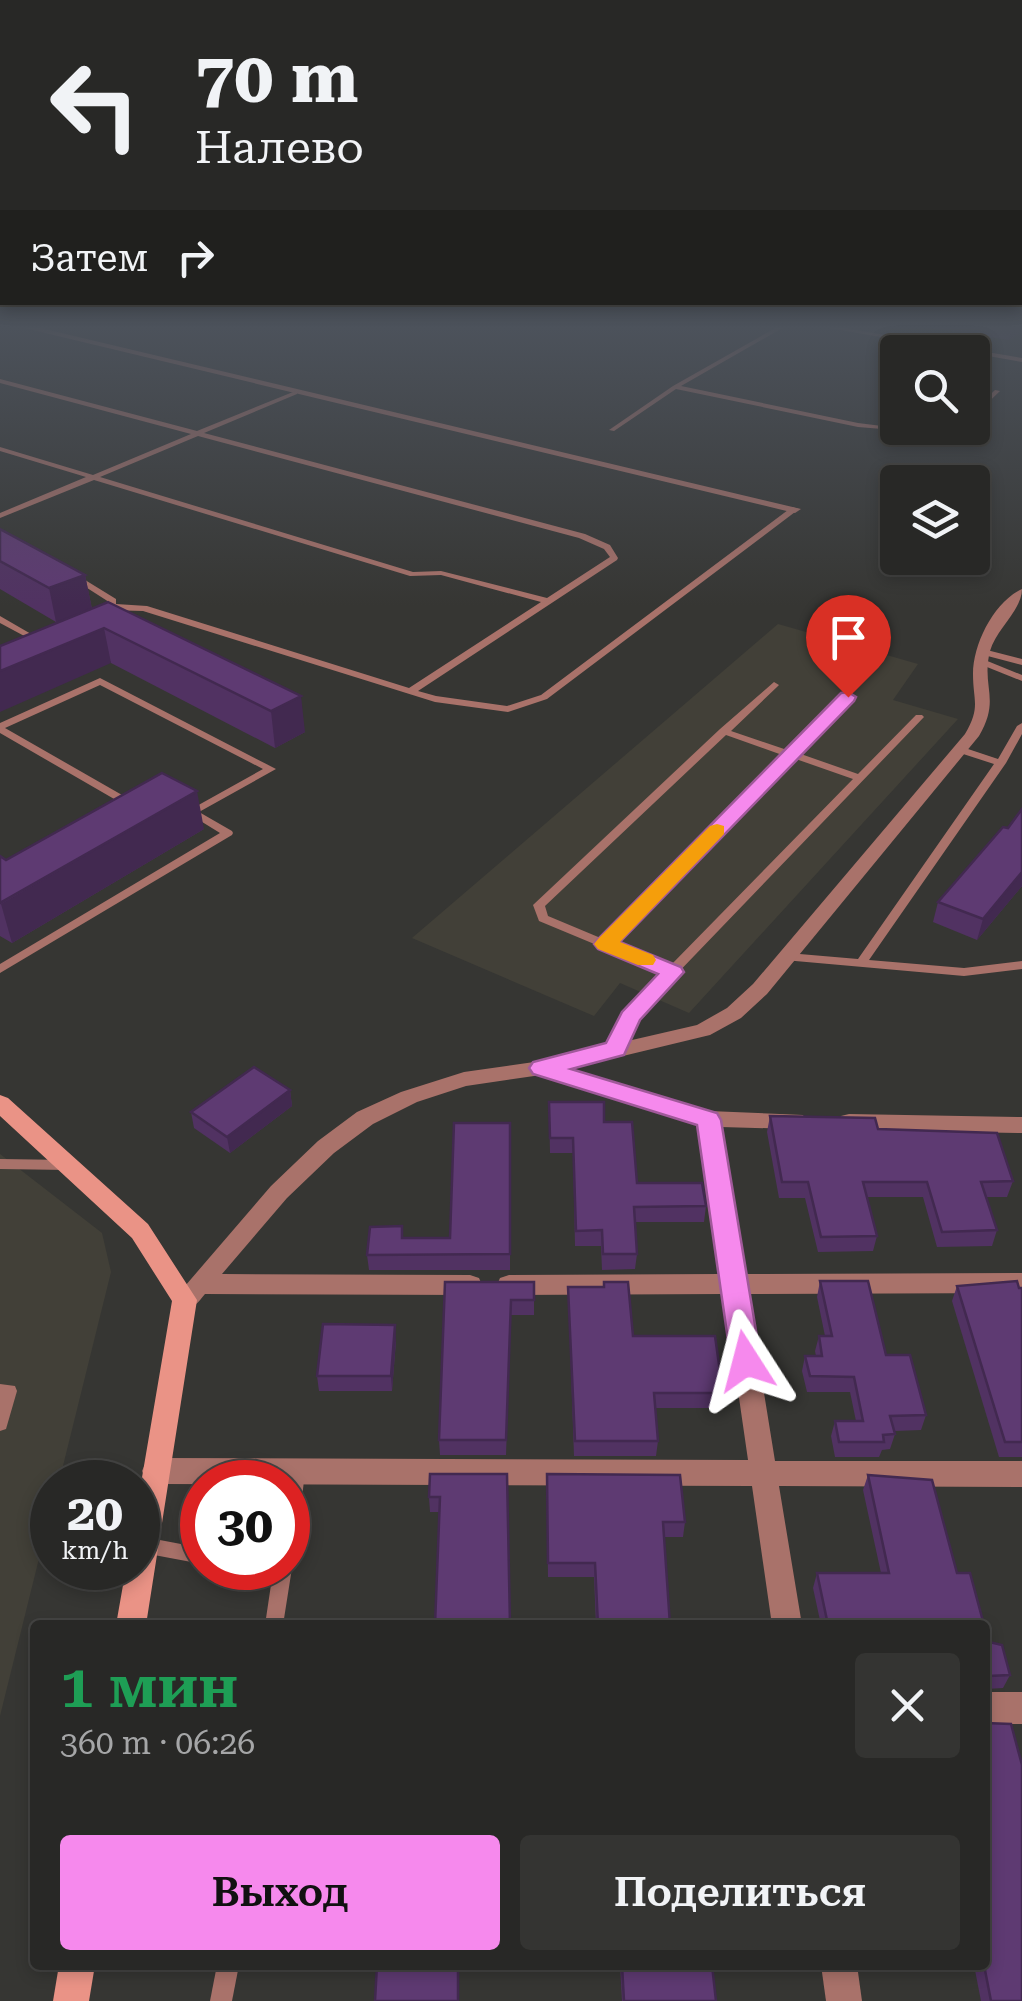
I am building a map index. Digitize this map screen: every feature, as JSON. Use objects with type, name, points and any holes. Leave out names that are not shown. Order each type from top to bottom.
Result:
[{"type":"street","points":[[408,419],[796,510]]},
{"type":"street","points":[[158,1460],[192,1291],[279,1192],[326,1147],[365,1118],[464,1079],[541,1068],[703,1030],[734,1013],[788,957],[961,750],[984,717],[987,700],[982,656],[1010,604],[1022,593]]},
{"type":"street","points":[[541,1068],[708,1120],[1022,1125]]},
{"type":"street","points":[[0,1103],[140,1231],[192,1291],[1022,1283]]},
{"type":"street","points":[[708,1120],[785,1620]]},
{"type":"street","points":[[310,1472],[1022,1474]]},
{"type":"street","points":[[133,1620],[137,1590]]},
{"type":"street","points":[[990,1708],[1022,1708]]},
{"type":"street","points":[[70,2001],[76,1970]]},
{"type":"street","points":[[840,1970],[844,2001]]},
{"type":"lane","points":[[151,419],[607,546],[614,558],[409,692]]},
{"type":"lane","points":[[0,516],[231,419]]},
{"type":"lane","points":[[612,430],[628,419]]},
{"type":"lane","points":[[845,419],[880,426]]},
{"type":"lane","points":[[0,449],[413,574],[441,573],[548,601]]},
{"type":"lane","points":[[94,618],[114,606],[144,608],[409,692],[508,710],[544,696],[796,510]]},
{"type":"lane","points":[[63,572],[106,593],[114,606]]},
{"type":"lane","points":[[0,619],[34,638]]},
{"type":"lane","points":[[0,627],[12,626]]},
{"type":"lane","points":[[0,658],[48,634]]},
{"type":"lane","points":[[982,656],[1022,662]]},
{"type":"lane","points":[[982,656],[1022,678]]},
{"type":"lane","points":[[0,728],[100,681],[271,769],[191,812]]},
{"type":"lane","points":[[673,972],[543,918],[540,905],[774,685]]},
{"type":"lane","points":[[605,944],[848,697]]},
{"type":"lane","points":[[616,1049],[630,1017],[918,716]]},
{"type":"lane","points":[[861,963],[922,870],[985,791],[1022,726]]},
{"type":"lane","points":[[0,728],[141,811],[125,820]]},
{"type":"lane","points":[[723,731],[860,778]]},
{"type":"lane","points":[[961,750],[1000,763]]},
{"type":"lane","points":[[0,968],[228,833],[178,805]]},
{"type":"lane","points":[[788,957],[964,972],[1022,965]]},
{"type":"lane","points":[[0,1164],[71,1165]]},
{"type":"lane","points":[[0,1391],[8,1391],[0,1424]]},
{"type":"lane","points":[[274,1620],[276,1590]]},
{"type":"lane","points":[[221,2001],[227,1970]]},
{"type":"shaded area","points":[[778,624],[918,664],[893,700],[958,719],[689,1013],[620,983],[594,1016],[412,938]]},
{"type":"shaded area","points":[[0,1154],[102,1233],[111,1272],[64,1460],[30,1460],[31,1590],[0,1716]]},
{"type":"building","points":[[0,529],[85,575],[49,588],[0,561]]},
{"type":"building","points":[[108,602],[301,696],[271,711],[104,628],[0,671],[0,646]]},
{"type":"building","points":[[162,773],[197,791],[0,903],[0,856],[6,860]]},
{"type":"building","points":[[1022,809],[1022,872],[983,919],[938,902],[1003,827],[1008,828]]},
{"type":"building","points":[[254,1067],[290,1090],[227,1137],[191,1112]]},
{"type":"building","points":[[549,1102],[604,1102],[604,1122],[632,1122],[637,1183],[702,1183],[706,1206],[634,1207],[637,1254],[603,1254],[602,1230],[576,1231],[573,1138],[550,1138]]},
{"type":"building","points":[[770,1116],[875,1118],[878,1129],[997,1133],[1013,1181],[981,1182],[997,1230],[942,1232],[927,1182],[863,1182],[877,1236],[821,1237],[808,1182],[782,1182]]},
{"type":"building","points":[[454,1123],[510,1123],[510,1254],[367,1255],[370,1227],[402,1226],[402,1238],[450,1238]]},
{"type":"building","points":[[820,1281],[868,1281],[886,1355],[910,1355],[926,1415],[890,1416],[895,1434],[883,1435],[884,1442],[839,1442],[835,1421],[863,1421],[854,1377],[810,1376],[805,1356],[822,1356],[819,1336],[832,1336]]},
{"type":"building","points":[[1017,1281],[1022,1288],[1022,1442],[1005,1442],[957,1286]]},
{"type":"building","points":[[445,1282],[534,1282],[534,1300],[511,1300],[506,1440],[439,1440]]},
{"type":"building","points":[[604,1282],[628,1282],[633,1336],[715,1336],[723,1393],[654,1393],[658,1441],[575,1441],[568,1287],[604,1287]]},
{"type":"building","points":[[323,1324],[395,1325],[391,1376],[317,1376]]},
{"type":"building","points":[[430,1474],[507,1474],[510,1620],[435,1620],[440,1497],[429,1497]]},
{"type":"building","points":[[547,1474],[680,1475],[685,1522],[663,1522],[670,1620],[598,1620],[595,1563],[548,1563]]},
{"type":"building","points":[[868,1475],[932,1480],[957,1573],[970,1573],[983,1620],[827,1620],[817,1573],[889,1573]]},
{"type":"building","points":[[990,1642],[1002,1645],[1010,1675],[990,1676]]},
{"type":"building","points":[[990,1723],[1011,1724],[1022,1765],[1022,2001],[991,2001],[985,1970],[990,1970]]},
{"type":"building","points":[[377,1970],[458,1970],[458,2001],[375,2001]]},
{"type":"building","points":[[622,1970],[713,1970],[716,2001],[624,2001]]},
{"type":"slow traffic","points":[[645,960],[605,944],[717,830]]},
{"type":"route","points":[[746,1361],[708,1120],[541,1068],[616,1049],[630,1017],[673,972],[605,944],[848,697]]}]
